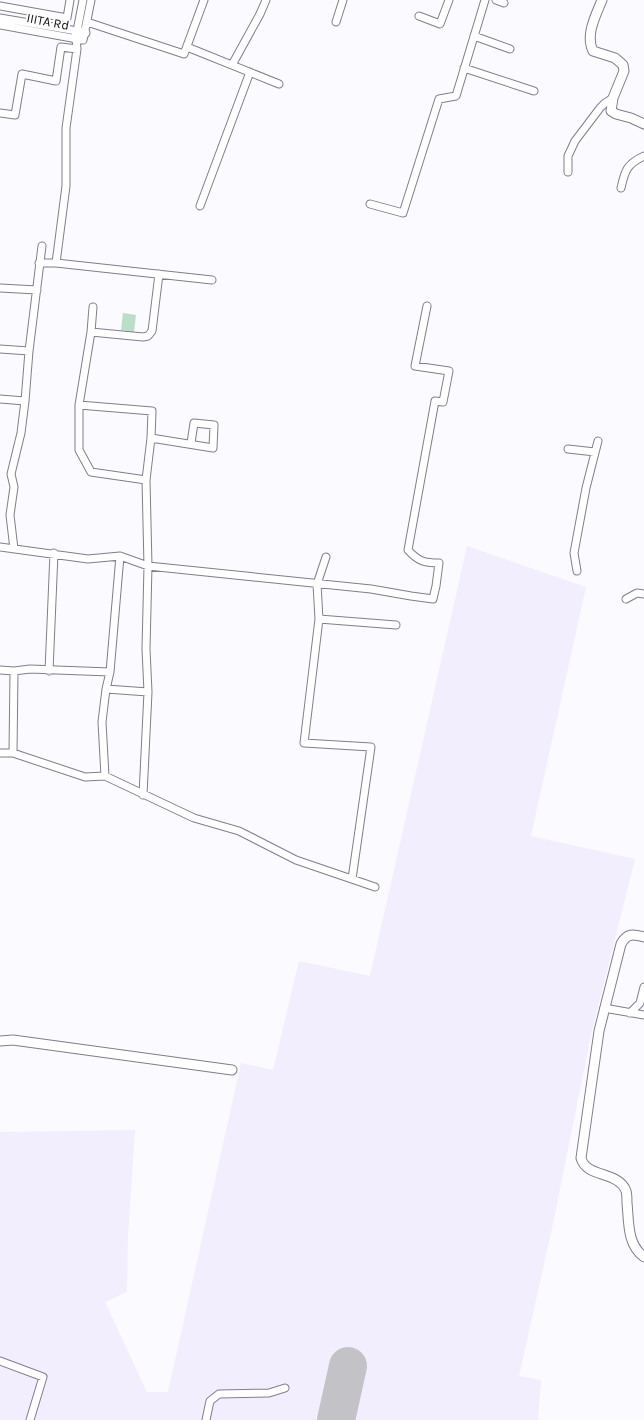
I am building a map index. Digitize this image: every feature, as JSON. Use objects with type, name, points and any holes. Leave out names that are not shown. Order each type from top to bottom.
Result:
[{"type":"street","points":[[0,6],[67,18],[70,0]]},
{"type":"street","name":"IIITA Rd","points":[[80,36],[83,0]]},
{"type":"street","name":"IIITA Rd","points":[[80,36],[87,22],[91,0]]},
{"type":"street","points":[[87,22],[184,54],[204,0]]},
{"type":"street","points":[[232,65],[266,0]]},
{"type":"street","points":[[336,22],[343,0]]},
{"type":"street","points":[[420,16],[440,24],[449,0]]},
{"type":"street","points":[[370,204],[403,213],[439,99],[456,96],[485,0]]},
{"type":"street","points":[[496,0],[504,3]]},
{"type":"street","points":[[602,0],[590,34],[590,45],[593,51],[615,58],[623,65],[624,70],[613,98],[612,111],[644,124]]},
{"type":"street","name":"IIITA Rd","points":[[0,18],[80,36]]},
{"type":"street","name":"IIITA Rd","points":[[0,25],[80,36]]},
{"type":"street","points":[[56,263],[66,186],[66,128],[80,36]]},
{"type":"street","points":[[474,36],[510,49]]},
{"type":"street","points":[[0,113],[15,114],[22,74],[56,81],[61,47],[78,49]]},
{"type":"street","points":[[187,47],[279,84]]},
{"type":"street","points":[[464,68],[534,90]]},
{"type":"street","points":[[200,206],[250,72]]},
{"type":"street","points":[[568,172],[568,156],[575,141],[605,102],[613,98]]},
{"type":"street","points":[[621,188],[625,170],[633,161],[644,156]]},
{"type":"street","points":[[14,549],[10,515],[14,487],[11,474],[21,433],[29,351],[42,246]]},
{"type":"street","points":[[39,263],[56,263],[212,280]]},
{"type":"street","points":[[91,332],[143,337],[148,336],[152,332],[159,274]]},
{"type":"street","points":[[0,288],[37,290]]},
{"type":"street","points":[[0,547],[88,558],[120,556],[148,566],[371,589],[433,599],[439,563],[428,563],[416,559],[408,550],[435,401],[443,402],[449,371],[415,366],[427,306]]},
{"type":"street","points":[[93,307],[91,332],[79,405],[79,450],[91,472],[146,480]]},
{"type":"street","points":[[0,349],[29,351]]},
{"type":"street","points":[[0,398],[25,401]]},
{"type":"street","points":[[79,405],[152,411],[151,438],[146,480],[148,566],[146,649],[148,692],[143,794]]},
{"type":"street","points":[[151,438],[191,443]]},
{"type":"street","points":[[577,571],[574,554],[586,488],[598,441]]},
{"type":"street","points":[[568,449],[595,452]]},
{"type":"street","points":[[49,671],[54,553]]},
{"type":"street","points":[[105,776],[102,722],[106,689],[110,672],[120,556]]},
{"type":"street","points":[[326,557],[317,584],[319,618],[304,742],[371,747],[352,879]]},
{"type":"street","points":[[626,599],[637,593],[644,594]]},
{"type":"street","points":[[319,618],[396,625]]},
{"type":"street","points":[[0,670],[14,671],[30,669],[49,671],[110,672]]},
{"type":"street","points":[[13,753],[14,671]]},
{"type":"street","points":[[106,689],[148,692]]},
{"type":"street","points":[[0,753],[13,753],[85,777],[105,776],[194,818],[239,831],[296,860],[375,887]]},
{"type":"street","points":[[644,937],[629,935],[624,937],[621,944],[599,1031],[581,1158],[583,1163],[588,1168],[621,1181],[626,1191],[628,1228],[631,1241],[638,1253],[644,1257]]},
{"type":"street","points":[[630,1013],[640,1003],[644,987]]},
{"type":"street","points":[[604,1008],[644,1015]]},
{"type":"street","points":[[0,1041],[12,1040],[232,1070]]},
{"type":"street","points":[[0,1360],[43,1377],[30,1420]]},
{"type":"street","points":[[206,1420],[210,1401],[219,1394],[269,1392],[285,1388]]},
{"type":"shaded area","points":[[467,546],[586,587],[531,836],[635,859],[591,1035],[553,1224],[519,1376],[541,1380],[538,1420],[0,1420],[0,1132],[135,1130],[128,1236],[127,1292],[105,1302],[147,1392],[168,1392],[241,1063],[273,1070],[299,961],[370,976]]},
{"type":"green space","points":[[123,313],[136,315],[134,332],[121,330]]},
{"type":"runway","points":[[336,1420],[348,1366]]}]
